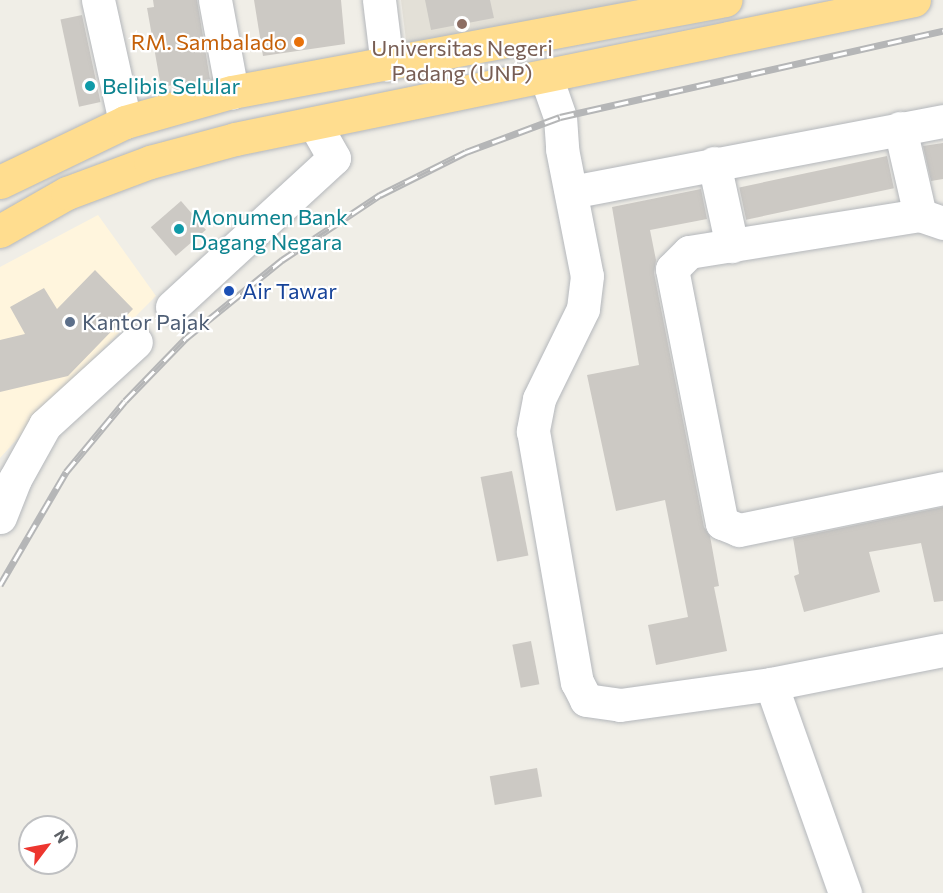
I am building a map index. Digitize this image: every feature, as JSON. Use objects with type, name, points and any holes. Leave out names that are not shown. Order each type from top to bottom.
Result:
[{"type":"highway","points":[[0,182],[125,122],[232,92],[387,65],[725,0]]},
{"type":"highway","points":[[0,231],[67,193],[150,162],[314,123],[546,77],[841,7],[914,0]]},
{"type":"street","points":[[98,0],[125,122]]},
{"type":"street","points":[[215,0],[232,92]]},
{"type":"street","points":[[379,0],[387,65]]},
{"type":"street","points":[[546,77],[560,117],[570,192],[587,276],[583,309],[539,399],[533,431],[577,682],[586,700],[620,705],[771,684],[943,650]]},
{"type":"street","points":[[570,192],[943,121]]},
{"type":"street","points":[[172,307],[334,158],[314,123]]},
{"type":"street","points":[[900,128],[931,219],[689,252],[672,269],[722,523],[739,530],[943,488]]},
{"type":"street","points":[[714,163],[732,246]]},
{"type":"street","points":[[0,517],[15,479],[45,425],[136,342]]},
{"type":"street","points":[[771,684],[846,893]]},
{"type":"shaded area","name":"Universitas Negeri Padang (UNP)","points":[[401,0],[634,0],[407,48]]},
{"type":"shaded area","points":[[98,215],[156,296],[62,390],[0,458],[0,267]]},
{"type":"building","points":[[153,0],[197,0],[210,79],[161,87],[147,8],[154,7]]},
{"type":"building","points":[[254,0],[341,0],[345,44],[263,56]]},
{"type":"building","points":[[425,0],[490,0],[494,18],[431,30]]},
{"type":"building","points":[[82,15],[101,102],[79,107],[60,20]]},
{"type":"building","points":[[943,143],[943,179],[931,181],[923,146]]},
{"type":"building","points":[[887,156],[894,188],[746,220],[739,187]]},
{"type":"building","points":[[701,189],[707,219],[650,230],[656,260],[654,273],[704,527],[710,536],[719,586],[714,587],[727,651],[656,665],[648,625],[688,617],[665,500],[616,511],[587,375],[639,365],[612,207]]},
{"type":"building","name":"Monumen Bank Dagang Negara","points":[[181,201],[206,230],[176,256],[151,227]]},
{"type":"building","name":"Kantor Pajak","points":[[95,270],[133,309],[68,376],[0,392],[0,340],[25,334],[10,307],[44,288],[57,309]]},
{"type":"building","points":[[512,471],[528,555],[497,562],[481,477]]},
{"type":"building","points":[[943,507],[943,601],[934,602],[921,543],[869,552],[880,592],[804,612],[794,576],[799,574],[793,538]]},
{"type":"building","points":[[531,641],[539,684],[521,688],[512,645]]},
{"type":"building","points":[[537,768],[542,797],[495,805],[490,776]]},
{"type":"railway","points":[[0,585],[66,472],[125,401],[186,338],[282,260],[380,195],[466,152],[560,117],[943,31]]},
{"type":"place","name":"Universitas Negeri Padang (UNP)","points":[[462,24]]},
{"type":"place","name":"RM. Sambalado","points":[[299,42]]},
{"type":"place","name":"Belibis Selular","points":[[90,86]]},
{"type":"place","name":"Monumen Bank Dagang Negara","points":[[179,229]]},
{"type":"place","name":"Air Tawar","points":[[229,291]]},
{"type":"place","name":"Kantor Pajak","points":[[70,322]]}]
